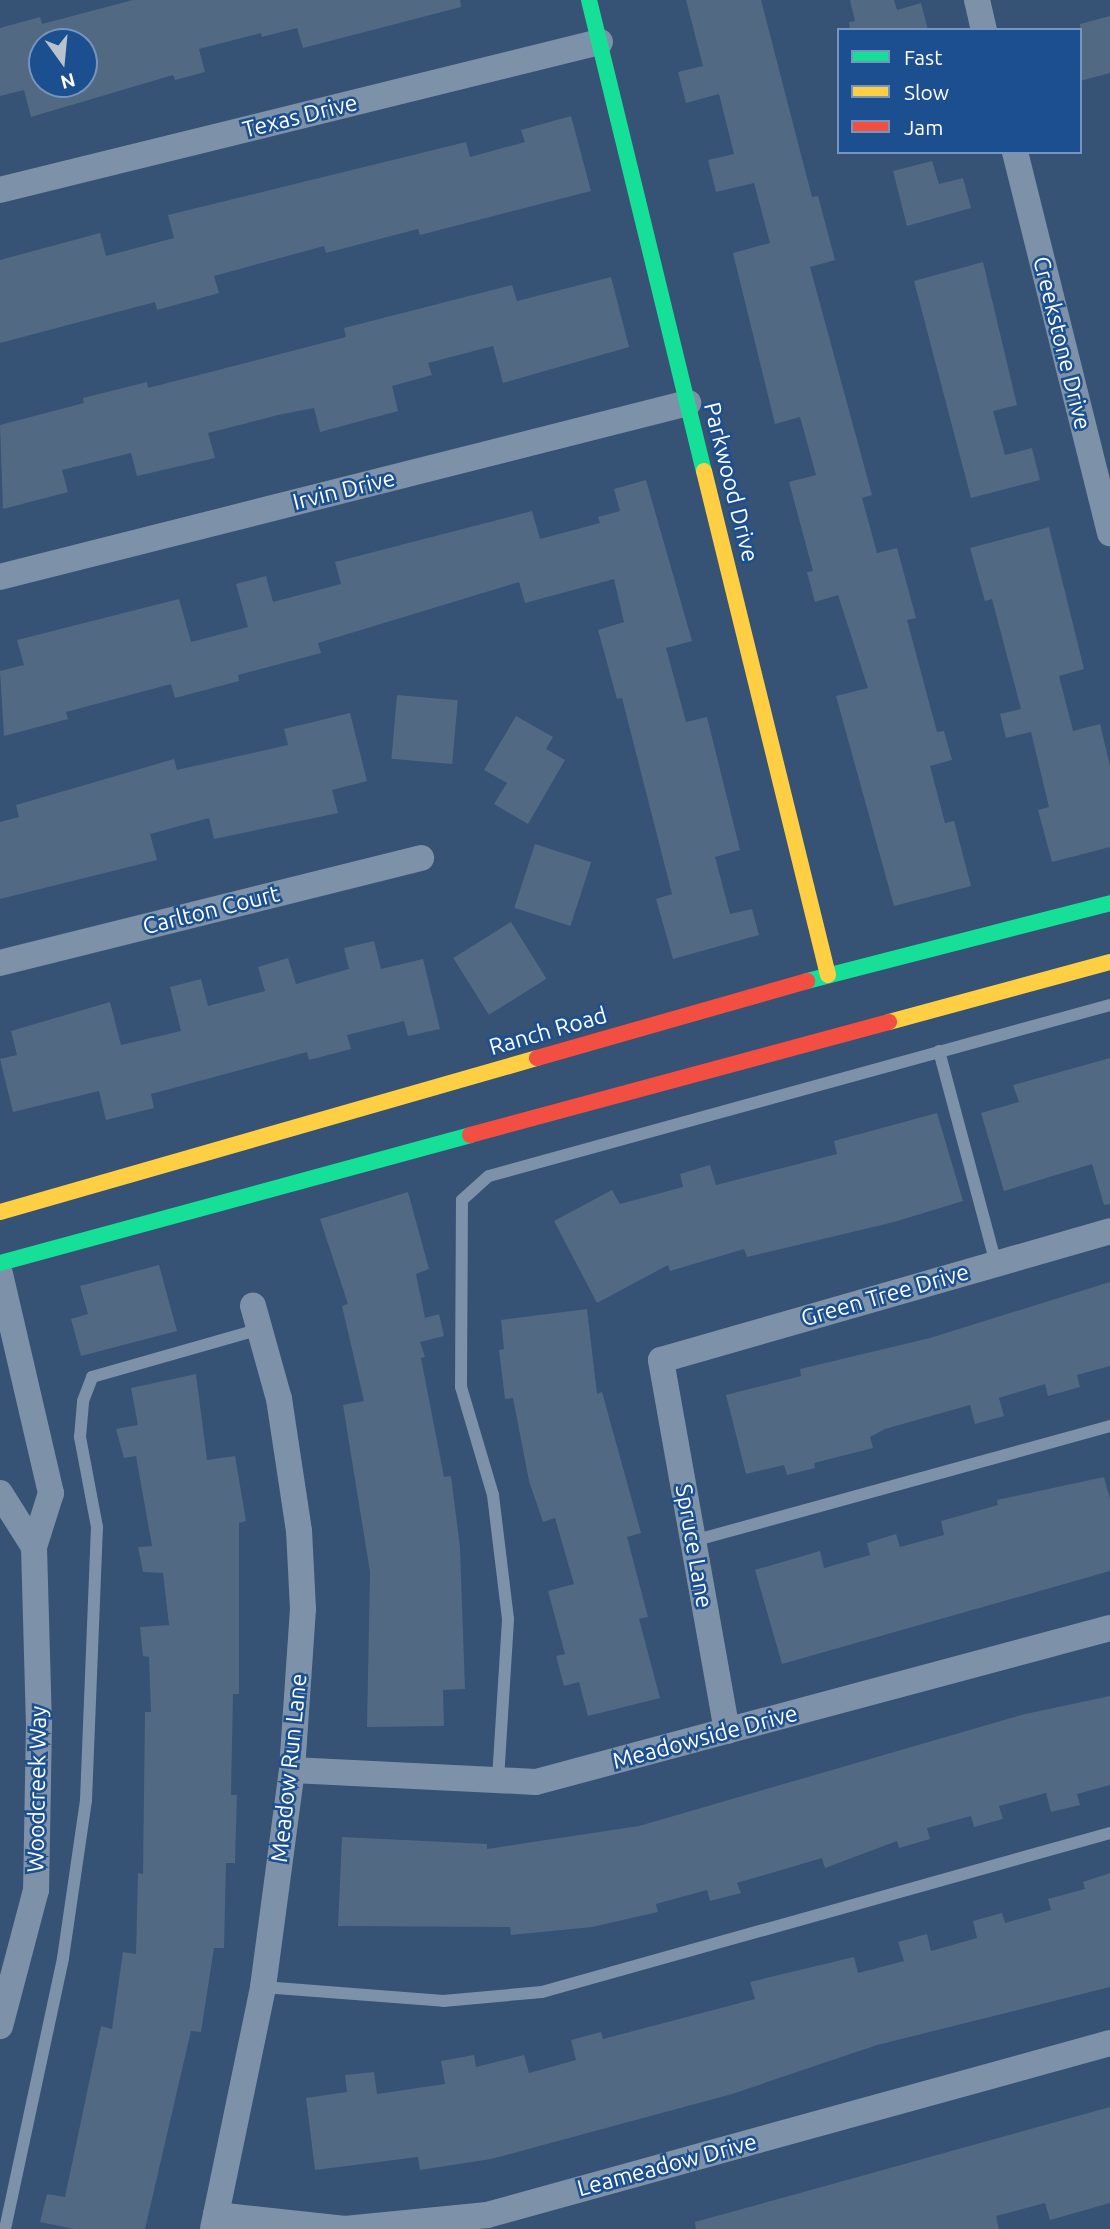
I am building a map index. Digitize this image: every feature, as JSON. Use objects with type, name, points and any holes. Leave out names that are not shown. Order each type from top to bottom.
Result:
[{"type":"main road","name":"Parkwood Drive","points":[[589,0],[828,975]]},
{"type":"main road","name":"Ranch Road","points":[[0,1212],[828,975],[1110,903]]},
{"type":"main road","points":[[0,1263],[1110,962]]},
{"type":"street","points":[[977,0],[984,28]]},
{"type":"street","name":"Texas Drive","points":[[0,190],[600,42]]},
{"type":"street","name":"Creekstone Drive","points":[[1015,154],[1110,533]]},
{"type":"street","name":"Irvin Drive","points":[[0,577],[688,403]]},
{"type":"street","name":"Carlton Court","points":[[0,963],[421,858]]},
{"type":"street","name":"Green Tree Drive","points":[[661,1360],[1110,1231]]},
{"type":"street","name":"Woodcreek Way","points":[[0,1274],[51,1493],[34,1547],[36,1890],[0,2026]]},
{"type":"street","name":"Meadow Run Lane","points":[[214,2222],[264,1987],[292,1770],[303,1609],[299,1531],[279,1399],[257,1318]]},
{"type":"street","name":"Spruce Lane","points":[[661,1360],[727,1731]]},
{"type":"street","points":[[0,1493],[34,1547]]},
{"type":"street","name":"Meadowside Drive","points":[[292,1770],[536,1782],[1110,1628]]},
{"type":"street","name":"Leameadow Drive","points":[[214,2222],[345,2229],[486,2215],[1110,2043]]},
{"type":"lane","points":[[498,1779],[508,1619],[493,1495],[461,1387],[462,1200],[489,1176],[1110,1005]]},
{"type":"lane","points":[[939,1051],[996,1264]]},
{"type":"lane","points":[[5,2229],[63,1958],[86,1800],[97,1527],[80,1437],[83,1401],[92,1377],[257,1318]]},
{"type":"lane","points":[[693,1541],[1110,1426]]},
{"type":"lane","points":[[264,1987],[443,2001],[542,1992],[1110,1833]]},
{"type":"building","points":[[133,0],[460,0],[461,7],[303,48],[297,28],[262,37],[261,33],[199,49],[205,72],[175,80],[173,75],[98,97],[98,28],[28,28],[28,98],[95,98],[31,117],[24,90],[0,96],[0,28],[40,17],[42,24]]},
{"type":"building","points":[[686,0],[761,0],[812,197],[818,196],[835,260],[810,267],[872,495],[862,498],[877,553],[897,548],[916,618],[907,620],[937,732],[944,731],[952,760],[930,766],[945,823],[954,821],[971,886],[894,906],[836,696],[868,688],[838,595],[815,602],[807,572],[813,571],[789,482],[816,475],[800,417],[775,424],[733,253],[770,243],[754,183],[716,192],[708,160],[734,154],[719,94],[686,103],[678,72],[703,66]]},
{"type":"building","points":[[850,0],[894,0],[897,10],[921,3],[927,28],[850,28],[849,22],[855,21]]},
{"type":"building","points":[[1110,16],[1110,73],[1082,80],[1080,24]]},
{"type":"building","points":[[571,116],[591,191],[420,235],[418,229],[326,253],[324,246],[214,276],[219,293],[157,310],[155,302],[0,343],[0,260],[100,233],[106,256],[174,238],[168,215],[466,142],[470,157],[525,142],[521,130]]},
{"type":"building","points":[[932,161],[939,184],[963,178],[971,208],[907,226],[893,171]]},
{"type":"building","points":[[983,262],[1017,405],[993,411],[1005,455],[1032,448],[1040,480],[971,498],[914,281]]},
{"type":"building","points":[[611,277],[629,347],[503,383],[493,346],[428,363],[432,375],[392,386],[398,411],[320,432],[314,408],[278,415],[208,433],[215,458],[137,476],[131,453],[62,470],[68,492],[3,509],[0,425],[84,403],[83,398],[147,382],[148,388],[346,337],[344,328],[512,285],[517,301]]},
{"type":"building","points":[[646,480],[692,641],[666,648],[686,722],[707,717],[740,850],[715,857],[730,914],[752,909],[759,935],[673,959],[656,899],[672,894],[622,698],[617,699],[598,630],[624,622],[614,579],[525,603],[519,582],[318,643],[321,653],[238,675],[239,681],[175,698],[171,684],[66,712],[68,719],[4,736],[0,671],[24,665],[17,640],[179,599],[191,642],[248,627],[236,584],[266,576],[273,602],[341,584],[335,562],[532,511],[540,539],[600,523],[598,517],[620,511],[614,489]]},
{"type":"building","points":[[1049,527],[1084,669],[1059,676],[1073,731],[1100,724],[1110,766],[1110,847],[1052,862],[1038,810],[1049,807],[1031,732],[1006,738],[1000,714],[1021,709],[992,599],[985,601],[970,548]]},
{"type":"building","points":[[397,695],[458,700],[452,764],[391,759]]},
{"type":"building","points":[[350,713],[367,781],[332,790],[338,813],[214,839],[209,818],[150,834],[157,860],[0,899],[0,822],[19,817],[16,805],[174,759],[177,770],[288,745],[284,729]]},
{"type":"building","points":[[516,716],[553,737],[546,749],[565,760],[528,824],[494,804],[507,783],[484,770]]},
{"type":"building","points":[[535,844],[591,862],[570,926],[514,908]]},
{"type":"building","points":[[511,922],[547,979],[489,1015],[453,958]]},
{"type":"building","points":[[374,941],[381,969],[423,959],[440,1029],[408,1036],[404,1021],[347,1035],[351,1049],[309,1060],[307,1052],[151,1094],[154,1108],[106,1120],[99,1091],[13,1112],[0,1059],[17,1055],[11,1031],[110,1002],[121,1045],[181,1031],[170,987],[201,979],[208,1006],[265,991],[258,967],[288,958],[296,984],[349,969],[344,948]]},
{"type":"building","points":[[1110,1058],[1110,1204],[1104,1205],[1092,1164],[1004,1191],[981,1113],[1019,1102],[1013,1085]]},
{"type":"building","points":[[937,1113],[963,1201],[894,1222],[747,1257],[744,1249],[670,1271],[668,1265],[597,1303],[554,1221],[612,1190],[620,1204],[683,1187],[680,1174],[710,1165],[716,1185],[837,1154],[834,1141]]},
{"type":"building","points":[[408,1192],[429,1269],[416,1274],[425,1318],[439,1314],[444,1336],[420,1342],[425,1357],[421,1358],[444,1477],[451,1476],[460,1547],[465,1689],[443,1690],[444,1726],[367,1727],[370,1572],[343,1405],[364,1401],[342,1306],[348,1304],[320,1219]]},
{"type":"building","points":[[159,1265],[177,1331],[81,1356],[71,1319],[88,1314],[80,1286]]},
{"type":"building","points":[[1110,1282],[1110,1366],[1077,1375],[1080,1387],[1048,1396],[1045,1384],[999,1398],[1004,1416],[975,1424],[970,1405],[885,1429],[870,1437],[873,1448],[814,1463],[815,1468],[787,1475],[784,1465],[746,1474],[726,1395],[801,1376],[800,1369],[930,1338]]},
{"type":"building","points":[[587,1309],[597,1394],[602,1392],[641,1533],[627,1537],[648,1617],[639,1619],[660,1698],[588,1716],[579,1682],[564,1686],[556,1656],[565,1654],[548,1591],[574,1584],[555,1518],[543,1522],[529,1481],[513,1398],[505,1399],[499,1350],[504,1349],[501,1320]]},
{"type":"building","points":[[196,1374],[207,1460],[235,1456],[246,1521],[239,1523],[239,1694],[233,1694],[231,1795],[237,1795],[235,1863],[226,1863],[224,1948],[214,1948],[201,2032],[191,2031],[145,2229],[74,2229],[40,2222],[47,2194],[65,2197],[101,2026],[112,2029],[123,1952],[136,1954],[138,1873],[143,1874],[145,1712],[151,1712],[149,1657],[143,1656],[140,1627],[169,1625],[163,1573],[143,1572],[138,1547],[152,1546],[136,1456],[124,1458],[116,1429],[138,1425],[131,1388]]},
{"type":"building","points":[[1104,1477],[1110,1499],[1110,1571],[782,1664],[755,1570],[820,1551],[824,1568],[870,1555],[867,1543],[896,1534],[900,1547],[944,1535],[941,1521],[998,1505],[997,1500]]},
{"type":"building","points":[[1110,1696],[1110,1785],[1077,1794],[1080,1805],[1051,1812],[1046,1793],[999,1806],[1003,1819],[974,1827],[971,1816],[927,1828],[930,1839],[899,1848],[897,1841],[825,1868],[822,1858],[737,1883],[741,1893],[710,1901],[707,1890],[656,1904],[658,1912],[592,1927],[511,1935],[510,1927],[338,1926],[342,1837],[487,1844],[487,1849],[639,1826],[1025,1714]]},
{"type":"building","points":[[1110,1873],[1110,1987],[877,2045],[732,2094],[491,2159],[420,2170],[418,2157],[315,2170],[306,2098],[347,2092],[345,2075],[374,2072],[377,2094],[445,2084],[441,2061],[474,2055],[476,2067],[524,2055],[529,2073],[576,2060],[571,2040],[601,2032],[603,2039],[755,1999],[750,1982],[854,1957],[858,1973],[904,1961],[898,1942],[927,1934],[931,1951],[977,1938],[973,1921],[1002,1913],[1005,1923],[1051,1910],[1048,1899],[1085,1889],[1083,1882]]},
{"type":"building","points":[[1110,2107],[1110,2203],[1050,2220],[1045,2203],[996,2216],[999,2229],[696,2229],[695,2222]]},
{"type":"traffic: fast","points":[[589,0],[704,471]]},
{"type":"traffic: fast","points":[[807,981],[1110,903]]},
{"type":"traffic: fast","points":[[0,1263],[470,1135]]},
{"type":"traffic: slow","points":[[704,471],[828,975]]},
{"type":"traffic: slow","points":[[889,1022],[1110,962]]},
{"type":"traffic: slow","points":[[0,1212],[537,1058]]},
{"type":"traffic: jam","points":[[537,1058],[807,981]]},
{"type":"traffic: jam","points":[[470,1135],[889,1022]]}]
